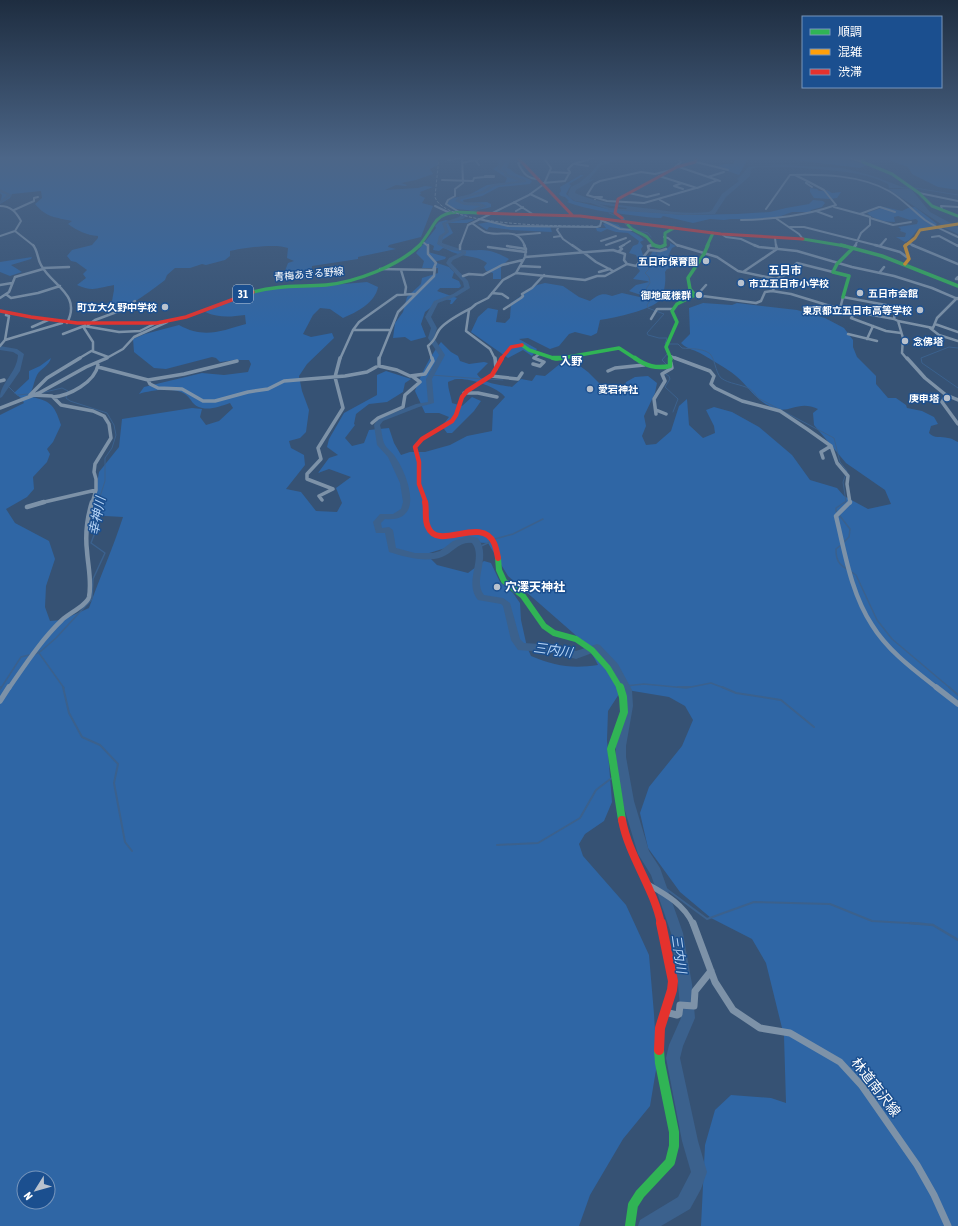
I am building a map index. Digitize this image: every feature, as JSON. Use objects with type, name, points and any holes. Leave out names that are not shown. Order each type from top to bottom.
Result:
[{"type":"main road","name":"青梅あきる野線","points":[[0,311],[65,323],[86,325],[156,324],[167,322],[188,317],[234,298],[277,286],[337,284],[356,279],[403,258],[423,242],[437,220],[447,214]]},
{"type":"main road","name":"青梅あきる野線","points":[[499,214],[573,216],[713,234],[803,239],[829,243],[907,261],[958,286]]},
{"type":"main road","points":[[618,214],[622,218]]},
{"type":"main road","points":[[907,261],[904,247],[915,238],[920,230],[936,226],[958,224]]},
{"type":"main road","points":[[628,225],[632,230],[647,238],[652,248],[667,246],[664,236],[665,233],[674,228]]},
{"type":"main road","points":[[630,1224],[633,1206],[640,1194],[670,1162],[674,1146],[674,1132],[662,1070],[659,1041],[660,1028],[672,990],[672,969],[661,919],[647,883],[634,858],[624,831],[612,758],[613,741],[622,718],[624,706],[623,698],[614,676],[587,646],[578,640],[555,634],[543,626],[524,597],[509,587],[503,580],[499,568],[498,551],[489,535],[478,530],[440,536],[433,534],[428,527],[426,505],[419,483],[419,462],[416,445],[419,440],[439,431],[454,420],[464,393],[488,378],[496,369],[504,352],[515,345],[523,345],[529,350],[556,360],[619,348],[644,365],[652,368],[659,369],[670,366],[670,356],[666,347],[677,322],[672,311],[680,301],[693,298],[695,295],[687,284],[688,274],[704,253],[713,234]]},
{"type":"main road","points":[[843,297],[850,278],[849,276],[833,272],[838,262],[852,249]]},
{"type":"street","points":[[0,236],[15,231],[21,220],[17,214]]},
{"type":"street","points":[[460,248],[468,226],[489,214]]},
{"type":"street","points":[[741,220],[777,219],[800,214]]},
{"type":"street","points":[[825,214],[832,217]]},
{"type":"street","points":[[861,214],[893,225],[911,222]]},
{"type":"street","points":[[920,214],[936,226],[958,237]]},
{"type":"street","points":[[852,249],[861,233],[870,225],[870,218]]},
{"type":"street","points":[[479,219],[508,226],[599,226],[601,219],[612,226],[632,230]]},
{"type":"street","points":[[777,219],[790,227],[803,239]]},
{"type":"street","points":[[410,376],[425,374],[433,363],[428,346],[435,340],[439,330],[456,316],[488,298],[504,280],[516,273],[524,258],[526,251],[522,240],[516,235],[512,233],[484,232],[479,226],[472,223]]},
{"type":"street","points":[[560,226],[557,230],[561,236],[596,262],[613,271]]},
{"type":"street","points":[[790,227],[804,227],[880,246],[904,253],[907,261]]},
{"type":"street","points":[[5,340],[65,323],[70,319],[73,305],[60,286],[40,265],[37,250],[15,231]]},
{"type":"street","points":[[516,235],[540,233]]},
{"type":"street","points":[[723,234],[726,237],[740,239],[755,246],[797,251],[880,272],[932,288],[957,298],[937,318],[934,327],[930,328]]},
{"type":"street","points":[[554,237],[561,236]]},
{"type":"street","points":[[601,241],[616,236]]},
{"type":"street","points":[[664,236],[678,246],[717,257],[738,271],[776,279],[784,276],[797,263],[833,272]]},
{"type":"street","points":[[932,237],[939,236],[958,246]]},
{"type":"street","points":[[606,246],[626,238]]},
{"type":"street","points":[[775,238],[777,249]]},
{"type":"street","points":[[880,246],[886,239]]},
{"type":"street","points":[[372,423],[378,418],[402,407],[405,395],[420,382],[398,370],[380,367],[379,358],[389,330],[398,312],[414,294],[434,276],[436,263],[428,254],[428,245],[423,242]]},
{"type":"street","points":[[619,251],[622,249],[620,247],[630,242]]},
{"type":"street","points":[[908,243],[958,264]]},
{"type":"street","points":[[625,244],[630,245]]},
{"type":"street","points":[[492,245],[511,248],[511,251],[526,251]]},
{"type":"street","points":[[488,247],[520,246],[526,251]]},
{"type":"street","points":[[516,273],[588,280],[597,276],[605,276],[626,264],[637,266],[652,248],[666,248]]},
{"type":"street","points":[[743,272],[777,249]]},
{"type":"street","points":[[463,276],[469,274],[483,275],[503,265],[524,258],[597,250],[619,251],[625,254],[624,260],[626,264]]},
{"type":"street","points":[[32,266],[36,270]]},
{"type":"street","points":[[520,266],[540,267]]},
{"type":"street","points":[[0,298],[7,295],[15,277],[43,268],[69,267]]},
{"type":"street","points":[[880,272],[884,267]]},
{"type":"street","points":[[380,269],[428,271],[435,268]]},
{"type":"street","points":[[600,272],[610,269]]},
{"type":"street","points":[[401,270],[406,287],[405,294]]},
{"type":"street","points":[[504,309],[521,298],[523,296],[522,294],[532,288],[544,275]]},
{"type":"street","points":[[571,279],[578,276]]},
{"type":"street","points":[[773,291],[776,279]]},
{"type":"street","points":[[0,285],[12,283]]},
{"type":"street","points":[[695,295],[706,285]]},
{"type":"street","points":[[7,295],[11,298],[38,293],[60,286]]},
{"type":"street","points":[[695,295],[756,303],[761,301],[765,292],[773,291],[814,300],[840,309],[930,328],[939,335],[958,341]]},
{"type":"street","points":[[492,293],[502,294],[508,298]]},
{"type":"street","points":[[322,500],[320,496],[333,489],[307,479],[307,474],[321,459],[318,448],[343,408],[335,377],[341,354],[353,330],[359,322],[394,297],[405,294],[414,294]]},
{"type":"street","points":[[840,309],[843,297],[886,305],[896,313],[896,320],[904,340],[902,351],[904,357],[928,381],[946,395],[958,400]]},
{"type":"street","points":[[63,334],[122,310],[135,301]]},
{"type":"street","points":[[471,308],[468,312],[466,331],[489,348],[495,359],[496,369]]},
{"type":"street","points":[[651,319],[657,309],[673,309]]},
{"type":"street","points":[[856,312],[851,318],[873,326],[901,333]]},
{"type":"street","points":[[0,346],[5,340],[9,316],[6,315],[7,313]]},
{"type":"street","points":[[32,327],[48,320]]},
{"type":"street","points":[[0,408],[31,396],[98,365],[108,357],[123,349],[134,337],[167,322]]},
{"type":"street","points":[[935,324],[958,332]]},
{"type":"street","points":[[31,396],[47,378],[92,352],[94,345],[86,325]]},
{"type":"street","points":[[867,339],[873,326]]},
{"type":"street","points":[[353,330],[389,330]]},
{"type":"street","points":[[0,333],[6,332]]},
{"type":"street","points":[[848,334],[877,341]]},
{"type":"street","points":[[92,352],[108,357]]},
{"type":"street","points":[[148,380],[151,386],[156,388],[186,390],[198,398],[212,402],[268,389],[284,382],[367,372],[377,368],[376,359],[378,354],[381,353]]},
{"type":"street","points":[[534,364],[540,366],[544,362],[534,358],[539,354]]},
{"type":"street","points":[[670,356],[710,371],[714,376],[711,384],[715,388],[749,404],[780,412],[807,428],[831,446],[837,464],[848,476],[846,488],[850,499],[850,504],[836,516],[856,590],[869,621],[892,649],[958,704]]},
{"type":"street","points":[[98,365],[148,380],[184,374],[238,361]]},
{"type":"street","points":[[666,414],[656,412],[654,399],[665,381],[662,374],[672,368],[671,363]]},
{"type":"street","points":[[31,396],[64,396],[96,373],[98,365]]},
{"type":"street","points":[[608,371],[615,368],[644,365]]},
{"type":"street","points":[[488,378],[518,379],[522,373]]},
{"type":"street","points":[[464,393],[478,393],[497,397]]},
{"type":"street","points":[[946,395],[942,402],[958,424]]},
{"type":"street","points":[[0,701],[31,656],[48,635],[62,620],[85,603],[89,598],[90,566],[87,551],[87,518],[96,490],[96,479],[94,472],[95,464],[111,438],[107,419],[104,416],[84,409],[63,406],[53,397]]},
{"type":"street","points":[[823,458],[821,452],[831,446]]},
{"type":"street","points":[[27,507],[78,492],[96,490]]},
{"type":"street","name":"林道南沢線","points":[[647,883],[678,903],[694,924],[715,982],[733,1010],[760,1028],[790,1033],[840,1062],[862,1086],[916,1165],[934,1195],[948,1226]]},
{"type":"street","points":[[665,1012],[677,1016],[679,1014],[680,1005],[694,1006],[695,991],[711,971]]},
{"type":"shaded area","points":[[48,214],[430,214],[421,237],[389,245],[388,247],[396,249],[358,257],[358,259],[312,266],[311,278],[290,280],[285,271],[288,263],[294,261],[287,258],[288,248],[276,246],[250,247],[230,251],[230,256],[225,260],[206,265],[202,264],[190,268],[175,268],[167,275],[165,280],[134,302],[125,307],[107,312],[99,311],[98,308],[112,301],[114,285],[91,289],[77,285],[86,278],[83,274],[87,270],[76,262],[71,261],[67,256],[72,250],[92,245],[98,236],[86,234],[75,229],[68,224],[72,221]]},
{"type":"shaded area","points":[[623,214],[786,214],[769,219],[710,219],[693,223],[663,216],[661,218]]},
{"type":"shaded area","points":[[673,214],[709,214],[685,215]]},
{"type":"shaded area","points":[[924,214],[937,224],[930,229],[918,229],[909,240],[905,242],[896,237],[905,237],[906,233],[900,231],[901,229],[898,227],[917,224],[918,221],[916,219],[910,220],[898,216],[894,217],[895,222],[879,220],[869,215]]},
{"type":"shaded area","points":[[926,214],[934,214],[958,227],[958,234],[938,225],[941,224]]},
{"type":"shaded area","points":[[446,220],[474,220],[467,223],[448,223],[453,233],[441,241],[444,245],[453,249],[489,251],[500,254],[509,259],[501,267],[501,279],[493,279],[493,273],[486,271],[484,267],[487,263],[483,261],[454,253],[443,248],[439,251],[433,250],[434,246],[430,244],[427,246],[428,252],[446,257],[445,259],[434,262],[449,267],[454,272],[452,278],[459,281],[461,286],[459,288],[440,288],[437,291],[457,298],[452,304],[450,304],[451,300],[442,299],[425,312],[421,324],[426,337],[411,341],[405,337],[393,338],[395,323],[403,312],[407,297],[421,284],[422,278],[438,273],[438,268],[422,268],[424,261],[416,253],[439,222]]},
{"type":"shaded area","points":[[489,222],[517,227],[550,226],[552,232],[511,230],[489,227],[487,230],[478,224]]},
{"type":"shaded area","points":[[608,222],[629,230],[644,240],[640,242],[643,246],[641,249],[643,255],[649,257],[653,251],[665,250],[670,246],[670,243],[676,246],[672,248],[668,256],[671,260],[662,262],[676,267],[667,269],[665,272],[665,286],[660,300],[655,304],[641,310],[600,320],[597,333],[591,336],[575,332],[569,334],[559,346],[550,349],[528,338],[519,339],[537,349],[532,356],[523,350],[508,358],[471,332],[478,317],[488,308],[498,310],[496,322],[505,323],[510,318],[511,303],[537,285],[545,283],[563,286],[579,297],[590,301],[600,295],[605,294],[612,296],[622,293],[644,298],[641,295],[629,291],[636,285],[649,282],[633,279],[640,271],[637,267],[640,265],[636,255],[629,253],[633,246],[638,244],[639,241],[628,233],[616,232],[607,229],[601,232],[597,231],[596,228],[606,228],[603,224]]},
{"type":"shaded area","points":[[32,257],[31,259],[11,265],[22,272],[10,276],[0,272],[0,262]]},
{"type":"shaded area","points":[[367,282],[378,287],[373,298],[365,306],[343,318],[330,309],[320,308],[313,315],[303,334],[311,337],[332,333],[334,338],[307,364],[299,376],[302,391],[309,410],[306,432],[300,438],[289,441],[291,448],[304,455],[305,465],[286,489],[301,492],[316,511],[337,512],[342,503],[336,488],[351,477],[329,469],[318,473],[329,458],[338,455],[327,447],[329,439],[344,413],[377,395],[377,375],[386,371],[411,379],[405,383],[403,392],[387,402],[369,404],[356,414],[355,425],[345,438],[352,446],[364,443],[369,430],[389,428],[394,443],[401,455],[410,452],[425,452],[450,445],[467,436],[492,431],[493,410],[505,397],[490,387],[469,380],[457,379],[448,382],[452,403],[462,406],[472,397],[481,401],[474,411],[452,433],[447,433],[442,426],[449,417],[439,413],[425,413],[415,391],[426,365],[441,342],[451,352],[458,356],[460,361],[469,364],[484,362],[488,363],[477,374],[483,380],[503,386],[512,387],[521,379],[532,381],[536,375],[545,376],[561,363],[576,363],[588,372],[607,391],[622,393],[626,382],[635,377],[648,376],[657,383],[655,393],[644,416],[646,426],[642,436],[646,445],[656,444],[671,431],[679,406],[687,399],[689,425],[703,438],[715,433],[714,426],[706,410],[714,407],[732,412],[759,427],[792,455],[810,480],[837,488],[844,496],[868,509],[891,504],[885,490],[846,463],[814,425],[813,413],[818,409],[800,406],[781,410],[768,406],[731,372],[681,343],[690,334],[689,308],[703,303],[732,305],[737,303],[797,310],[825,318],[844,328],[853,340],[853,347],[857,357],[876,376],[876,384],[888,398],[896,398],[906,405],[907,408],[922,411],[934,417],[938,424],[931,426],[929,433],[931,435],[949,438],[958,442],[958,1226],[701,1226],[705,1145],[715,1110],[731,1095],[771,1098],[786,1103],[784,1036],[766,963],[752,939],[711,918],[680,892],[648,848],[640,813],[649,787],[682,746],[693,720],[685,706],[669,697],[627,690],[619,694],[608,711],[607,740],[612,802],[604,821],[585,834],[579,844],[583,856],[626,905],[649,955],[657,1064],[650,1106],[623,1139],[590,1195],[579,1226],[0,1226],[0,415],[24,403],[21,398],[14,393],[29,379],[29,371],[40,366],[51,358],[49,363],[37,375],[28,396],[50,404],[56,412],[61,425],[53,442],[47,449],[50,454],[47,462],[33,477],[34,489],[27,497],[6,509],[15,523],[49,541],[55,559],[46,586],[45,607],[50,621],[62,620],[89,608],[123,517],[105,516],[92,513],[99,472],[119,447],[122,419],[192,408],[202,409],[200,417],[206,425],[219,421],[233,408],[230,403],[212,408],[199,407],[194,404],[185,394],[175,390],[156,390],[139,394],[144,387],[202,373],[224,375],[248,372],[251,364],[249,360],[220,362],[216,358],[212,357],[166,369],[154,368],[134,352],[133,339],[145,334],[179,325],[196,332],[205,333],[220,331],[246,324],[245,315],[225,316],[205,312],[241,297],[276,287]],"holes":[[[465,542],[488,543],[508,576],[588,646],[598,665],[580,667],[564,666],[531,656],[527,647],[521,620],[520,603],[513,593],[500,582],[491,563],[484,561],[468,573],[437,565],[426,554]]]},
{"type":"waterway","name":"三内川","points":[[465,214],[461,218],[444,223],[447,232],[441,236],[439,244],[448,248],[464,251],[464,253],[451,259],[448,263],[466,282],[467,288],[455,295],[436,302],[428,317],[434,328],[431,338],[442,355],[429,379],[431,403],[418,405],[380,420],[377,425],[381,445],[391,456],[404,483],[407,502],[405,510],[394,517],[383,516],[377,522],[379,531],[389,530],[392,550],[409,554],[421,556],[438,555],[456,543],[468,539],[475,540],[480,553],[476,580],[477,593],[481,598],[503,601],[507,605],[516,640],[521,647],[555,649],[576,655],[597,648],[615,667],[627,690],[628,706],[621,746],[621,757],[628,801],[644,854],[656,872],[677,933],[685,984],[688,1018],[676,1045],[673,1058],[690,1141],[699,1172],[684,1203],[646,1226]]},
{"type":"waterway","points":[[639,231],[648,233],[651,237]]},
{"type":"waterway","points":[[658,249],[656,255],[647,263],[649,269],[645,273],[649,277],[650,283],[646,289],[652,298],[647,305],[648,308],[664,314],[647,333],[648,335],[659,338],[667,338],[665,344],[678,344],[682,348],[706,351],[713,358],[717,372],[721,378],[728,382],[750,389],[758,398],[834,438],[840,462],[847,471],[843,482],[846,502],[844,503]]},
{"type":"waterway","points":[[958,348],[949,347],[921,358],[922,363],[958,388]]},
{"type":"waterway","points":[[0,348],[15,350],[21,354],[21,360],[17,371],[0,396]]},
{"type":"waterway","points":[[668,353],[662,360],[668,366]]},
{"type":"waterway","points":[[664,373],[669,376],[670,379],[665,387],[678,399],[673,412]]},
{"type":"waterway","points":[[431,375],[483,379]]},
{"type":"waterway","points":[[489,379],[503,380]]},
{"type":"waterway","name":"幸神川","points":[[7,385],[17,395],[29,394]]},
{"type":"waterway","name":"幸神川","points":[[41,393],[62,388],[68,391],[66,398],[70,401],[107,413],[114,425],[116,435],[112,448],[105,458],[105,481],[98,503]]},
{"type":"waterway","name":"幸神川","points":[[35,654],[41,651],[56,638],[92,599],[93,579],[105,553],[91,543],[97,527],[98,502]]},
{"type":"waterway","points":[[844,542],[849,537],[850,529],[836,511],[836,508],[845,502]]},
{"type":"waterway","points":[[495,539],[513,534],[543,519]]},
{"type":"waterway","points":[[479,547],[492,541]]},
{"type":"waterway","points":[[841,545],[836,549],[836,556],[841,565],[847,569]]},
{"type":"waterway","points":[[850,571],[856,575],[877,620],[892,639],[950,688]]},
{"type":"waterway","points":[[39,653],[64,688]]},
{"type":"waterway","name":"幸神川","points":[[1,688],[21,657],[29,655]]},
{"type":"waterway","points":[[625,686],[644,684],[686,688],[711,683],[724,688]]},
{"type":"waterway","points":[[63,687],[69,713],[82,737],[100,745],[118,764],[114,783],[125,842],[132,851]]},
{"type":"waterway","points":[[678,687],[690,687]]},
{"type":"waterway","points":[[722,687],[736,693],[781,700],[814,727]]},
{"type":"waterway","points":[[949,687],[958,695]]},
{"type":"waterway","name":"三内川","points":[[618,774],[623,770]]},
{"type":"waterway","points":[[497,845],[538,843],[580,818],[596,790],[613,777]]},
{"type":"waterway","points":[[661,885],[707,919],[754,902],[830,904],[872,921],[915,923]]},
{"type":"waterway","points":[[910,923],[915,923]]},
{"type":"waterway","points":[[915,923],[925,924]]},
{"type":"waterway","points":[[915,923],[933,925],[958,940]]},
{"type":"tunnel","points":[[622,218],[628,225]]},
{"type":"railway","points":[[461,214],[507,223],[558,226],[593,226]]},
{"type":"traffic: fast","points":[[253,292],[263,289],[343,283],[373,272],[412,252],[423,242],[434,223],[446,214]]},
{"type":"traffic: fast","points":[[953,214],[958,216]]},
{"type":"traffic: fast","points":[[628,225],[632,230],[646,236],[653,245],[660,247],[665,245],[665,233],[674,228]]},
{"type":"traffic: fast","points":[[522,345],[529,350],[556,359],[619,348],[648,366],[655,368],[670,366],[671,360],[666,347],[677,322],[672,311],[677,304],[695,295],[690,289],[688,278],[704,254],[713,233]]},
{"type":"traffic: fast","points":[[803,239],[842,245],[882,256],[958,286]]},
{"type":"traffic: fast","points":[[843,297],[849,276],[833,272],[837,264],[852,249]]},
{"type":"traffic: fast","points":[[498,558],[499,570],[504,581],[523,596],[544,626],[554,633],[576,639],[592,650],[608,668],[620,688],[623,697],[624,712],[611,749],[622,820]]},
{"type":"traffic: fast","points":[[630,1226],[633,1205],[640,1194],[670,1162],[674,1146],[674,1132],[660,1063],[659,1050]]},
{"type":"traffic: slow","points":[[905,264],[909,259],[905,246],[915,238],[920,230],[958,224]]},
{"type":"traffic: jam","points":[[519,214],[580,216],[721,234],[803,239]]},
{"type":"traffic: jam","points":[[617,214],[622,218]]},
{"type":"traffic: jam","points":[[0,311],[46,320],[77,323],[157,323],[170,321],[205,311],[253,292]]},
{"type":"traffic: jam","points":[[498,558],[494,542],[488,534],[479,531],[448,536],[438,536],[430,531],[426,521],[426,504],[419,484],[419,462],[415,447],[422,439],[448,424],[455,418],[462,397],[467,391],[492,375],[507,350],[516,345],[522,345]]},
{"type":"traffic: jam","points":[[622,820],[624,831],[634,858],[658,908],[673,981],[672,990],[660,1028],[659,1050]]},
{"type":"place","name":"五日市保育園","points":[[706,261]]},
{"type":"place","name":"市立五日市小学校","points":[[741,283]]},
{"type":"place","name":"五日市会館","points":[[860,293]]},
{"type":"place","name":"御地蔵様群","points":[[699,295]]},
{"type":"place","name":"町立大久野中学校","points":[[165,307]]},
{"type":"place","name":"東京都立五日市高等学校","points":[[920,310]]},
{"type":"place","name":"念佛塔","points":[[905,341]]},
{"type":"place","name":"愛宕神社","points":[[590,389]]},
{"type":"place","name":"庚申塔","points":[[947,398]]},
{"type":"place","name":"穴澤天神社","points":[[497,587]]},
{"type":"district","name":"五日市","points":[[785,270]]},
{"type":"district","name":"入野","points":[[571,361]]}]
